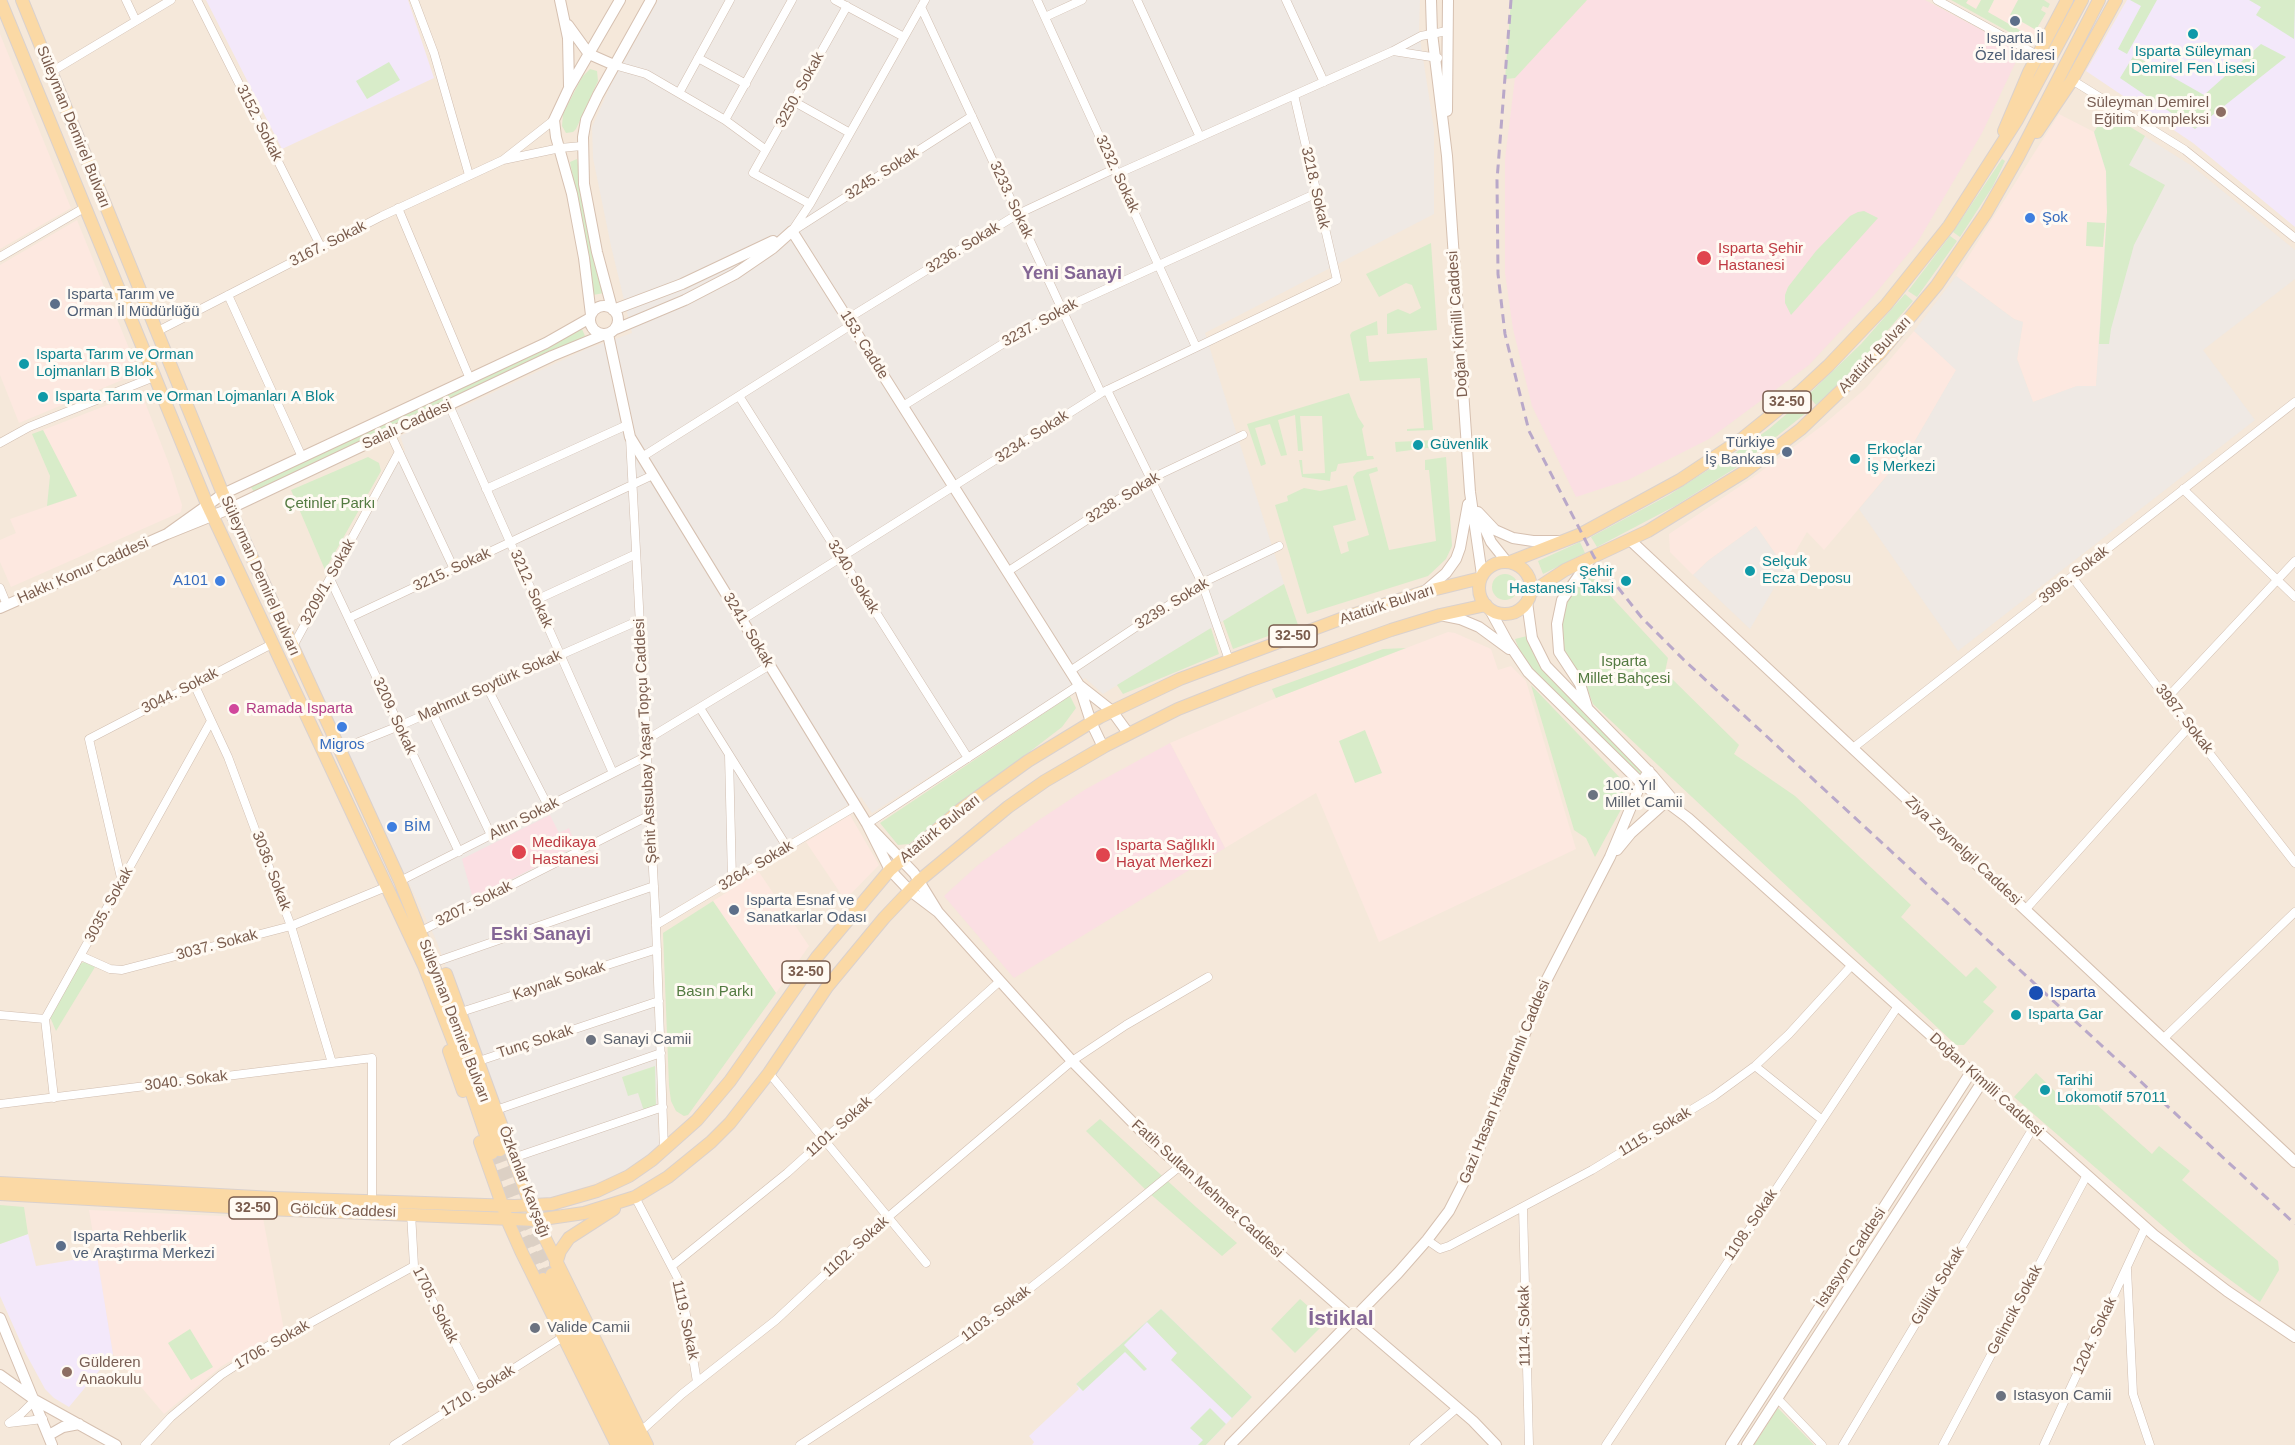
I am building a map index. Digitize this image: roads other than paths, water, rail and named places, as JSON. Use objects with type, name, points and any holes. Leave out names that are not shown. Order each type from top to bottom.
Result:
[{"type":"main road","points":[[0,0],[207,504],[386,887]]},
{"type":"main road","name":"Süleyman Demirel Bulvarı","points":[[22,0],[229,509],[400,881],[457,1025],[496,1151],[424,966],[386,887]]},
{"type":"main road","points":[[1994,157],[2020,91],[2067,0]]},
{"type":"main road","name":"Atatürk Bulvarı","points":[[1508,562],[1565,541],[1680,480],[1743,438],[1801,391],[1860,334],[1912,274],[1949,226],[2029,100],[2082,0]]},
{"type":"main road","name":"Atatürk Bulvarı","points":[[1529,598],[1553,577],[1630,540],[1688,508],[1744,472],[1790,438],[1880,353],[1937,285],[1986,213],[2018,157],[2099,0]]},
{"type":"main road","points":[[2018,157],[2072,80],[2116,0]]},
{"type":"main road","points":[[1508,562],[1523,568],[1528,574],[1529,598],[1522,608],[1511,613],[1498,613],[1488,607],[1479,590],[1481,577],[1496,563],[1508,562]]},
{"type":"main road","name":"Atatürk Bulvarı","points":[[502,1205],[530,1206],[559,1203],[597,1191],[629,1176],[664,1150],[716,1099],[817,957],[890,870],[993,786],[1028,761],[1091,722],[1145,694],[1346,617],[1424,592],[1481,577]]},
{"type":"main road","name":"Atatürk Bulvarı","points":[[507,1218],[536,1220],[584,1213],[635,1197],[668,1177],[711,1142],[730,1123],[769,1073],[848,960],[909,890],[1008,807],[1045,781],[1128,733],[1178,709],[1249,681],[1391,630],[1440,615],[1488,607]]},
{"type":"main road","name":"Özkanlar Kavşağı","points":[[400,881],[441,960],[461,1012],[536,1220],[550,1272],[646,1445]]},
{"type":"main road","name":"Özkanlar Kavşağı","points":[[386,887],[448,1048],[507,1218],[617,1445]]},
{"type":"main road","name":"Gölcük Caddesi","points":[[0,1183],[274,1198],[502,1205]]},
{"type":"main road","name":"Gölcük Caddesi","points":[[0,1194],[266,1209],[507,1218]]},
{"type":"main road","points":[[627,1445],[550,1272],[569,1238],[635,1197]]},
{"type":"main road","points":[[550,1272],[637,1445]]},
{"type":"street","points":[[126,0],[136,21]]},
{"type":"street","points":[[51,72],[171,0]]},
{"type":"street","name":"3152. Sokak","points":[[197,0],[321,247]]},
{"type":"street","points":[[414,0],[434,53],[469,175]]},
{"type":"street","points":[[560,0],[566,22],[569,88]]},
{"type":"street","points":[[620,0],[569,88],[554,120],[573,194],[585,258],[591,327],[594,331],[609,333],[618,320],[612,309],[600,264],[586,194],[582,146],[586,120],[651,0]]},
{"type":"street","points":[[679,93],[730,0]]},
{"type":"street","points":[[725,120],[792,0]]},
{"type":"street","points":[[834,0],[904,37]]},
{"type":"street","name":"3232. Sokak","points":[[1037,0],[1196,347]]},
{"type":"street","points":[[1045,17],[1082,0]]},
{"type":"street","points":[[1137,0],[1200,137]]},
{"type":"street","points":[[1286,0],[1324,82]]},
{"type":"street","name":"Doğan Kimilli Caddesi","points":[[1431,0],[1434,57],[1446,156],[1470,492],[1481,577]]},
{"type":"street","name":"Doğan Kimilli Caddesi","points":[[1446,156],[1448,0]]},
{"type":"street","points":[[1937,0],[2037,55]]},
{"type":"street","points":[[590,316],[599,307],[612,309],[682,284],[792,231],[810,204],[923,3]]},
{"type":"street","name":"3233. Sokak","points":[[923,3],[972,116],[1062,309],[1202,583],[1229,660]]},
{"type":"street","name":"3250. Sokak","points":[[810,204],[753,172],[846,6]]},
{"type":"street","points":[[566,22],[589,54],[614,66],[646,74],[725,120],[766,150]]},
{"type":"street","name":"3236. Sokak","points":[[642,457],[1018,214],[1200,137],[1432,33],[1447,31]]},
{"type":"street","points":[[1394,51],[1447,60]]},
{"type":"street","points":[[698,58],[746,84]]},
{"type":"street","points":[[2072,80],[2185,150],[2295,238]]},
{"type":"street","name":"3218. Sokak","points":[[1294,95],[1336,280]]},
{"type":"street","points":[[793,101],[850,133]]},
{"type":"street","name":"3245. Sokak","points":[[792,231],[972,116]]},
{"type":"street","name":"3167. Sokak","points":[[503,160],[554,120]]},
{"type":"street","name":"3167. Sokak","points":[[156,332],[398,208],[503,160],[560,148],[582,146]]},
{"type":"street","name":"3237. Sokak","points":[[903,406],[1034,323],[1317,193]]},
{"type":"street","points":[[0,256],[84,208]]},
{"type":"street","points":[[398,208],[470,379]]},
{"type":"street","name":"153. Cadde","points":[[792,231],[1079,685]]},
{"type":"street","name":"Salalı Caddesi","points":[[213,517],[552,356],[686,300],[735,274],[773,248],[792,231]]},
{"type":"street","name":"3234. Sokak","points":[[742,620],[1104,392],[1336,280]]},
{"type":"street","points":[[228,296],[302,457]]},
{"type":"street","name":"Salalı Caddesi","points":[[207,504],[223,494],[553,340],[590,316]]},
{"type":"street","name":"Şehit Astsubay Yaşar Topçu Caddesi","points":[[609,333],[630,436],[656,925],[664,1150]]},
{"type":"street","points":[[0,443],[29,428],[154,377]]},
{"type":"street","name":"3240. Sokak","points":[[739,396],[968,758]]},
{"type":"street","name":"3996. Sokak","points":[[1853,748],[2295,402]]},
{"type":"street","name":"3212. Sokak","points":[[448,405],[613,773]]},
{"type":"street","points":[[486,489],[627,425]]},
{"type":"street","points":[[390,433],[454,569]]},
{"type":"street","name":"3238. Sokak","points":[[1007,572],[1150,479],[1243,435]]},
{"type":"street","name":"3241. Sokak","points":[[630,436],[867,824],[890,870],[909,890],[938,912]]},
{"type":"street","name":"3209/1. Sokak","points":[[292,648],[399,452]]},
{"type":"street","name":"3215. Sokak","points":[[349,618],[653,475]]},
{"type":"street","points":[[2183,489],[2295,597]]},
{"type":"street","points":[[1424,592],[1446,573],[1458,553],[1470,492]]},
{"type":"street","name":"Doğan Kimilli Caddesi","points":[[1470,492],[1491,542],[1508,562]]},
{"type":"street","name":"Hakkı Konur Caddesi","points":[[167,534],[207,504]]},
{"type":"street","points":[[1478,512],[1495,530],[1513,538],[1533,541],[1565,541]]},
{"type":"street","name":"Hakkı Konur Caddesi","points":[[4,606],[167,534],[213,517]]},
{"type":"street","name":"Ziya Zeynelgil Caddesi","points":[[1630,540],[2295,1162]]},
{"type":"street","name":"3239. Sokak","points":[[1070,671],[1202,583],[1279,546]]},
{"type":"street","points":[[536,600],[636,554]]},
{"type":"street","points":[[1588,710],[1580,684],[1559,652],[1557,624],[1562,600],[1592,558]]},
{"type":"street","points":[[2167,698],[2295,561]]},
{"type":"street","name":"3987. Sokak","points":[[2072,577],[2295,862]]},
{"type":"street","name":"3209. Sokak","points":[[330,579],[459,852]]},
{"type":"street","points":[[0,588],[4,606]]},
{"type":"street","name":"Doğan Kimilli Caddesi","points":[[1529,598],[1529,627],[1541,658],[1555,676],[1649,771],[1668,799],[2145,1228],[2208,1277],[2295,1337]]},
{"type":"street","name":"Doğan Kimilli Caddesi","points":[[1488,607],[1515,653],[1537,681],[1641,783],[1668,799]]},
{"type":"street","points":[[1440,615],[1479,627],[1515,653]]},
{"type":"street","name":"Mahmut Soytürk Sokak","points":[[339,750],[432,712],[640,620]]},
{"type":"street","name":"3044. Sokak","points":[[122,882],[89,739],[272,644]]},
{"type":"street","points":[[646,740],[770,666]]},
{"type":"street","name":"3036. Sokak","points":[[194,684],[228,757],[291,926],[332,1063]]},
{"type":"street","points":[[867,824],[1079,685]]},
{"type":"street","points":[[1079,685],[1112,711],[1128,733]]},
{"type":"street","points":[[1079,685],[1091,722],[1103,747]]},
{"type":"street","points":[[487,687],[548,806]]},
{"type":"street","points":[[700,708],[787,847]]},
{"type":"street","points":[[432,712],[491,836]]},
{"type":"street","name":"3035. Sokak","points":[[45,1019],[212,721]]},
{"type":"street","points":[[2026,909],[2189,727]]},
{"type":"street","points":[[729,754],[732,880]]},
{"type":"street","name":"Altın Sokak","points":[[400,881],[647,756]]},
{"type":"street","name":"Gazi Hasan Hisarardınlı Caddesi","points":[[1230,1445],[1427,1240],[1463,1187],[1546,981],[1610,856],[1641,783],[1649,771]]},
{"type":"street","name":"Gazi Hasan Hisarardınlı Caddesi","points":[[1610,856],[1668,799]]},
{"type":"street","name":"3264. Sokak","points":[[656,925],[856,806]]},
{"type":"street","name":"3207. Sokak","points":[[426,928],[650,815]]},
{"type":"street","name":"3241. Sokak","points":[[867,824],[920,880],[938,912]]},
{"type":"street","points":[[441,960],[654,886]]},
{"type":"street","name":"3037. Sokak","points":[[81,956],[110,969],[122,970],[291,926],[386,887]]},
{"type":"street","name":"Fatih Sultan Mehmet Caddesi","points":[[938,912],[1117,1108],[1179,1167],[1457,1408],[1496,1445]]},
{"type":"street","points":[[2164,1038],[2295,912]]},
{"type":"street","name":"Kaynak Sokak","points":[[461,1012],[657,950]]},
{"type":"street","name":"1115. Sokak","points":[[1427,1240],[1443,1248],[1592,1170],[1714,1096],[1755,1066],[1802,1021],[1852,965]]},
{"type":"street","name":"1102. Sokak","points":[[640,1432],[698,1382],[756,1337],[889,1217],[1072,1061],[1126,1025],[1208,977]]},
{"type":"street","name":"1101. Sokak","points":[[672,1266],[749,1205],[824,1140],[1000,981]]},
{"type":"street","name":"Tunç Sokak","points":[[479,1061],[659,1001]]},
{"type":"street","name":"1108. Sokak","points":[[1606,1445],[1898,1006]]},
{"type":"street","points":[[0,1015],[45,1019],[54,1098]]},
{"type":"street","points":[[496,1110],[661,1053]]},
{"type":"street","name":"3040. Sokak","points":[[0,1104],[372,1058],[372,1201]]},
{"type":"street","points":[[1755,1066],[1821,1119]]},
{"type":"street","name":"İstasyon Caddesi","points":[[1731,1445],[1971,1072]]},
{"type":"street","points":[[769,1073],[927,1263]]},
{"type":"street","name":"İstasyon Caddesi","points":[[1747,1445],[1982,1082]]},
{"type":"street","points":[[513,1158],[663,1107]]},
{"type":"street","name":"Güllük Sokak","points":[[1843,1445],[2033,1128]]},
{"type":"street","name":"1103. Sokak","points":[[800,1445],[986,1323],[1179,1167]]},
{"type":"street","name":"Gelincik Sokak","points":[[1943,1445],[2087,1175]]},
{"type":"street","name":"1119. Sokak","points":[[635,1197],[672,1266],[682,1297],[698,1382]]},
{"type":"street","name":"1114. Sokak","points":[[1523,1207],[1529,1445]]},
{"type":"street","name":"1705. Sokak","points":[[411,1213],[414,1266],[480,1390]]},
{"type":"street","name":"1204. Sokak","points":[[2044,1445],[2145,1228]]},
{"type":"street","name":"1706. Sokak","points":[[145,1445],[171,1417],[221,1375],[252,1355],[414,1266]]},
{"type":"street","points":[[2127,1267],[2131,1376],[2138,1416],[2150,1445]]},
{"type":"street","points":[[0,1318],[51,1440],[63,1427],[79,1424]]},
{"type":"street","name":"1710. Sokak","points":[[394,1445],[563,1337]]},
{"type":"street","points":[[0,1375],[35,1400],[116,1445]]},
{"type":"street","points":[[1777,1398],[1822,1445]]},
{"type":"street","points":[[9,1423],[35,1400]]},
{"type":"street","points":[[1414,1445],[1457,1408]]},
{"type":"street","points":[[0,1426],[43,1419]]},
{"type":"tunnel","points":[[500,1150],[524,1215],[552,1274]]},
{"type":"tunnel","points":[[492,1153],[514,1215],[543,1279]]},
{"type":"railway","points":[[1511,0],[1497,180],[1498,274],[1505,334],[1529,431],[1594,557],[1642,618],[1684,660],[2295,1224]]},
{"type":"place","name":"Isparta İl Özel İdaresi","points":[[2015,21]]},
{"type":"place","name":"Isparta Süleyman Demirel Fen Lisesi","points":[[2193,34]]},
{"type":"place","name":"Süleyman Demirel Eğitim Kompleksi","points":[[2221,112]]},
{"type":"place","name":"Şok","points":[[2030,218]]},
{"type":"place","name":"Isparta Şehir Hastanesi","points":[[1704,258]]},
{"type":"place","name":"Isparta Tarım ve Orman İl Müdürlüğü","points":[[55,304]]},
{"type":"place","name":"Isparta Tarım ve Orman Lojmanları B Blok","points":[[24,364]]},
{"type":"place","name":"Isparta Tarım ve Orman Lojmanları A Blok","points":[[43,397]]},
{"type":"place","name":"Güvenlik","points":[[1418,445]]},
{"type":"place","name":"Türkiye İş Bankası","points":[[1787,452]]},
{"type":"place","name":"Erkoçlar İş Merkezi","points":[[1855,459]]},
{"type":"place","name":"Selçuk Ecza Deposu","points":[[1750,571]]},
{"type":"place","name":"A101","points":[[220,581]]},
{"type":"place","name":"Şehir Hastanesi Taksi","points":[[1626,581]]},
{"type":"place","name":"Ramada Isparta","points":[[234,709]]},
{"type":"place","name":"Migros","points":[[342,727]]},
{"type":"place","name":"100. Yıl Millet Camii","points":[[1593,795]]},
{"type":"place","name":"BİM","points":[[392,827]]},
{"type":"place","name":"Medikaya Hastanesi","points":[[519,852]]},
{"type":"place","name":"Isparta Sağlıklı Hayat Merkezi","points":[[1103,855]]},
{"type":"place","name":"Isparta Esnaf ve Sanatkarlar Odası","points":[[734,910]]},
{"type":"place","name":"Isparta","points":[[2036,993]]},
{"type":"place","name":"Isparta Gar","points":[[2016,1015]]},
{"type":"place","name":"Sanayi Camii","points":[[591,1040]]},
{"type":"place","name":"Tarihi Lokomotif 57011","points":[[2045,1090]]},
{"type":"place","name":"Isparta Rehberlik ve Araştırma Merkezi","points":[[61,1246]]},
{"type":"place","name":"Valide Camii","points":[[535,1328]]},
{"type":"place","name":"Gülderen Anaokulu","points":[[67,1372]]},
{"type":"place","name":"Istasyon Camii","points":[[2001,1396]]},
{"type":"district","name":"Yeni Sanayi","points":[[1072,274]]},
{"type":"district","name":"Eski Sanayi","points":[[541,935]]},
{"type":"district","name":"İstiklal","points":[[1341,1319]]},
{"type":"park label","name":"Çetinler Parkı","points":[[330,504]]},
{"type":"park label","name":"Isparta Millet Bahçesi","points":[[1624,670]]},
{"type":"park label","name":"Basın Parkı","points":[[715,992]]}]
